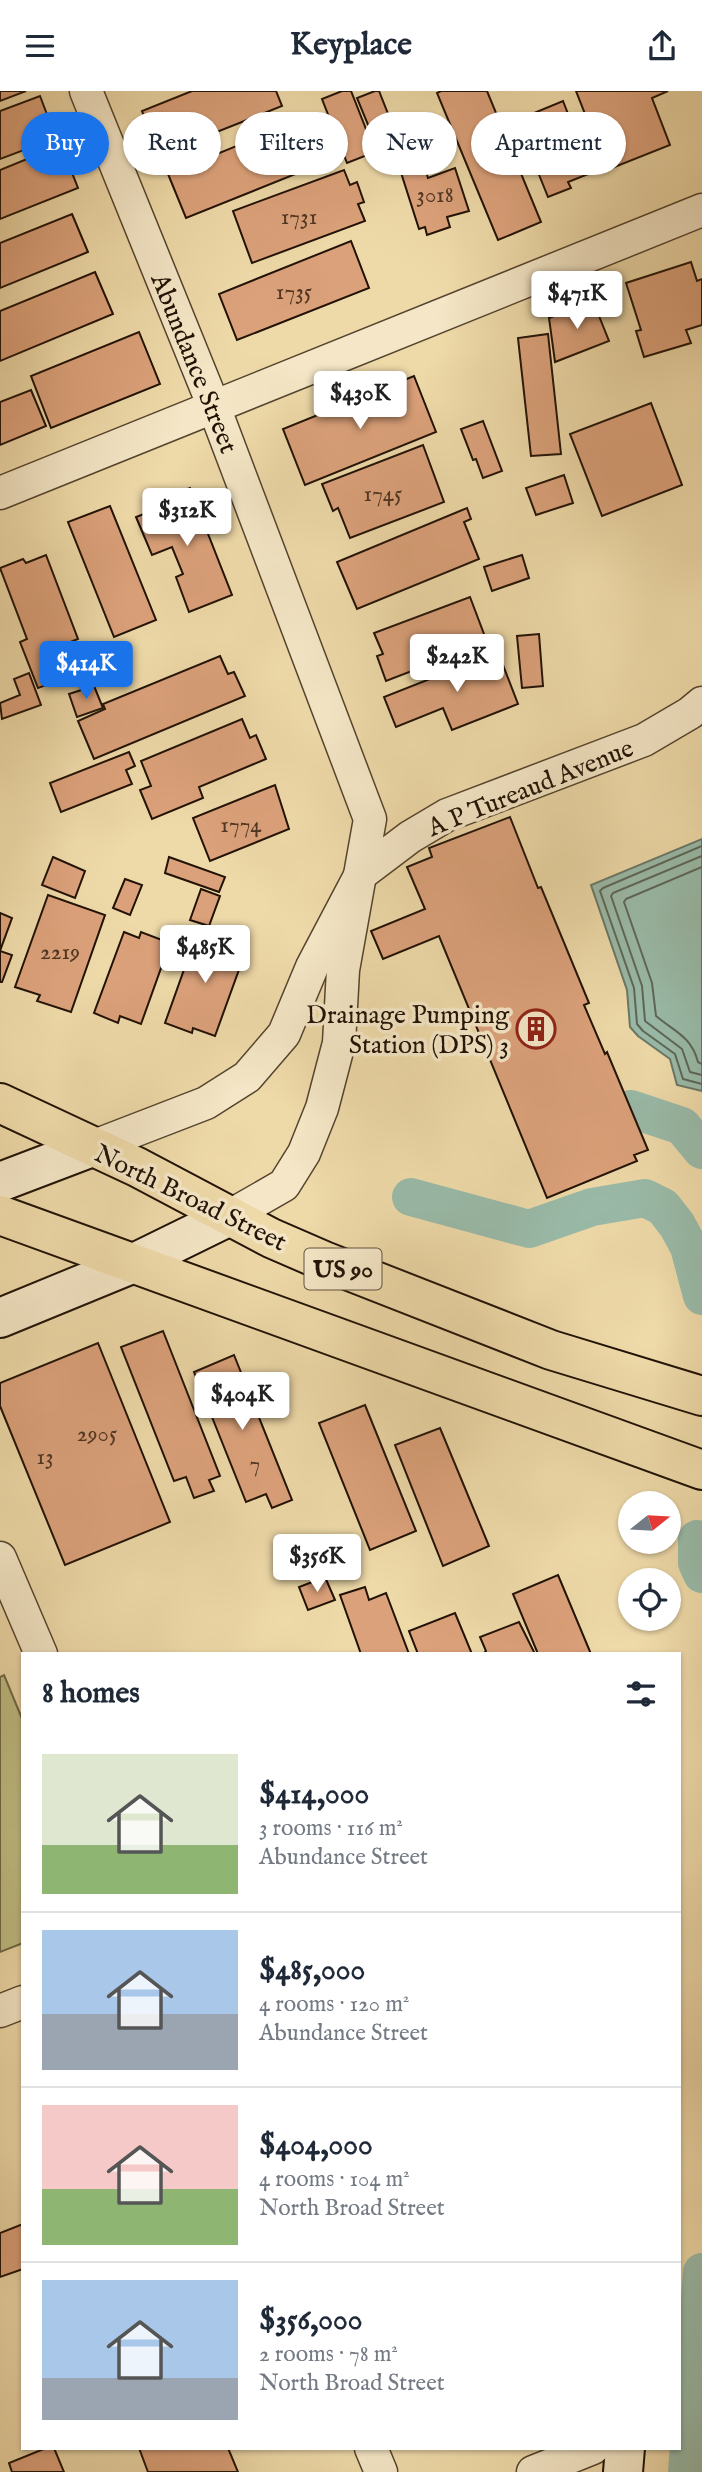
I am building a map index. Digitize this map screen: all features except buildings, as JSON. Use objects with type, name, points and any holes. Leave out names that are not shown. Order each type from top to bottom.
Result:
[{"type":"main road","name":"North Broad Street","points":[[0,1103],[137,1167],[271,1238],[324,1261],[551,1350],[702,1396]]},
{"type":"main road","name":"US 90","points":[[0,1215],[702,1470]]},
{"type":"street","name":"Abundance Street","points":[[0,1318],[134,1263],[230,1216],[284,1185],[304,1153],[318,1119],[339,1043],[343,970],[370,818],[214,407],[86,91]]},
{"type":"street","points":[[0,493],[702,210]]},
{"type":"street","name":"A P Tureaud Avenue","points":[[361,874],[411,837],[447,815],[644,740],[702,703]]},
{"type":"street","name":"Abundance Street","points":[[0,1182],[206,1103],[247,1077],[284,1034],[312,967],[361,874]]},
{"type":"street","points":[[0,1558],[40,1652]]},
{"type":"street","points":[[0,2011],[21,2003]]},
{"type":"street","points":[[372,2450],[381,2472]]},
{"type":"street","points":[[533,2472],[588,2450]]},
{"type":"street","points":[[623,2472],[625,2450]]},
{"type":"shaded area","points":[[4,1675],[21,1716],[21,1944],[0,1952],[0,1677]]},
{"type":"water","points":[[702,839],[702,1091],[677,1085],[670,1059],[630,1027],[627,990],[591,885]]},
{"type":"waterway","points":[[631,1109],[682,1126],[702,1150]]},
{"type":"waterway","points":[[411,1197],[529,1229],[592,1207],[645,1198],[663,1207],[677,1225],[689,1247],[702,1296]]},
{"type":"waterway","points":[[697,1539],[697,1563],[702,1574]]},
{"type":"waterway","points":[[687,2472],[702,2272]]},
{"type":"place","name":"Drainage Pumping Station (DPS) 3","points":[[536,1029]]}]
